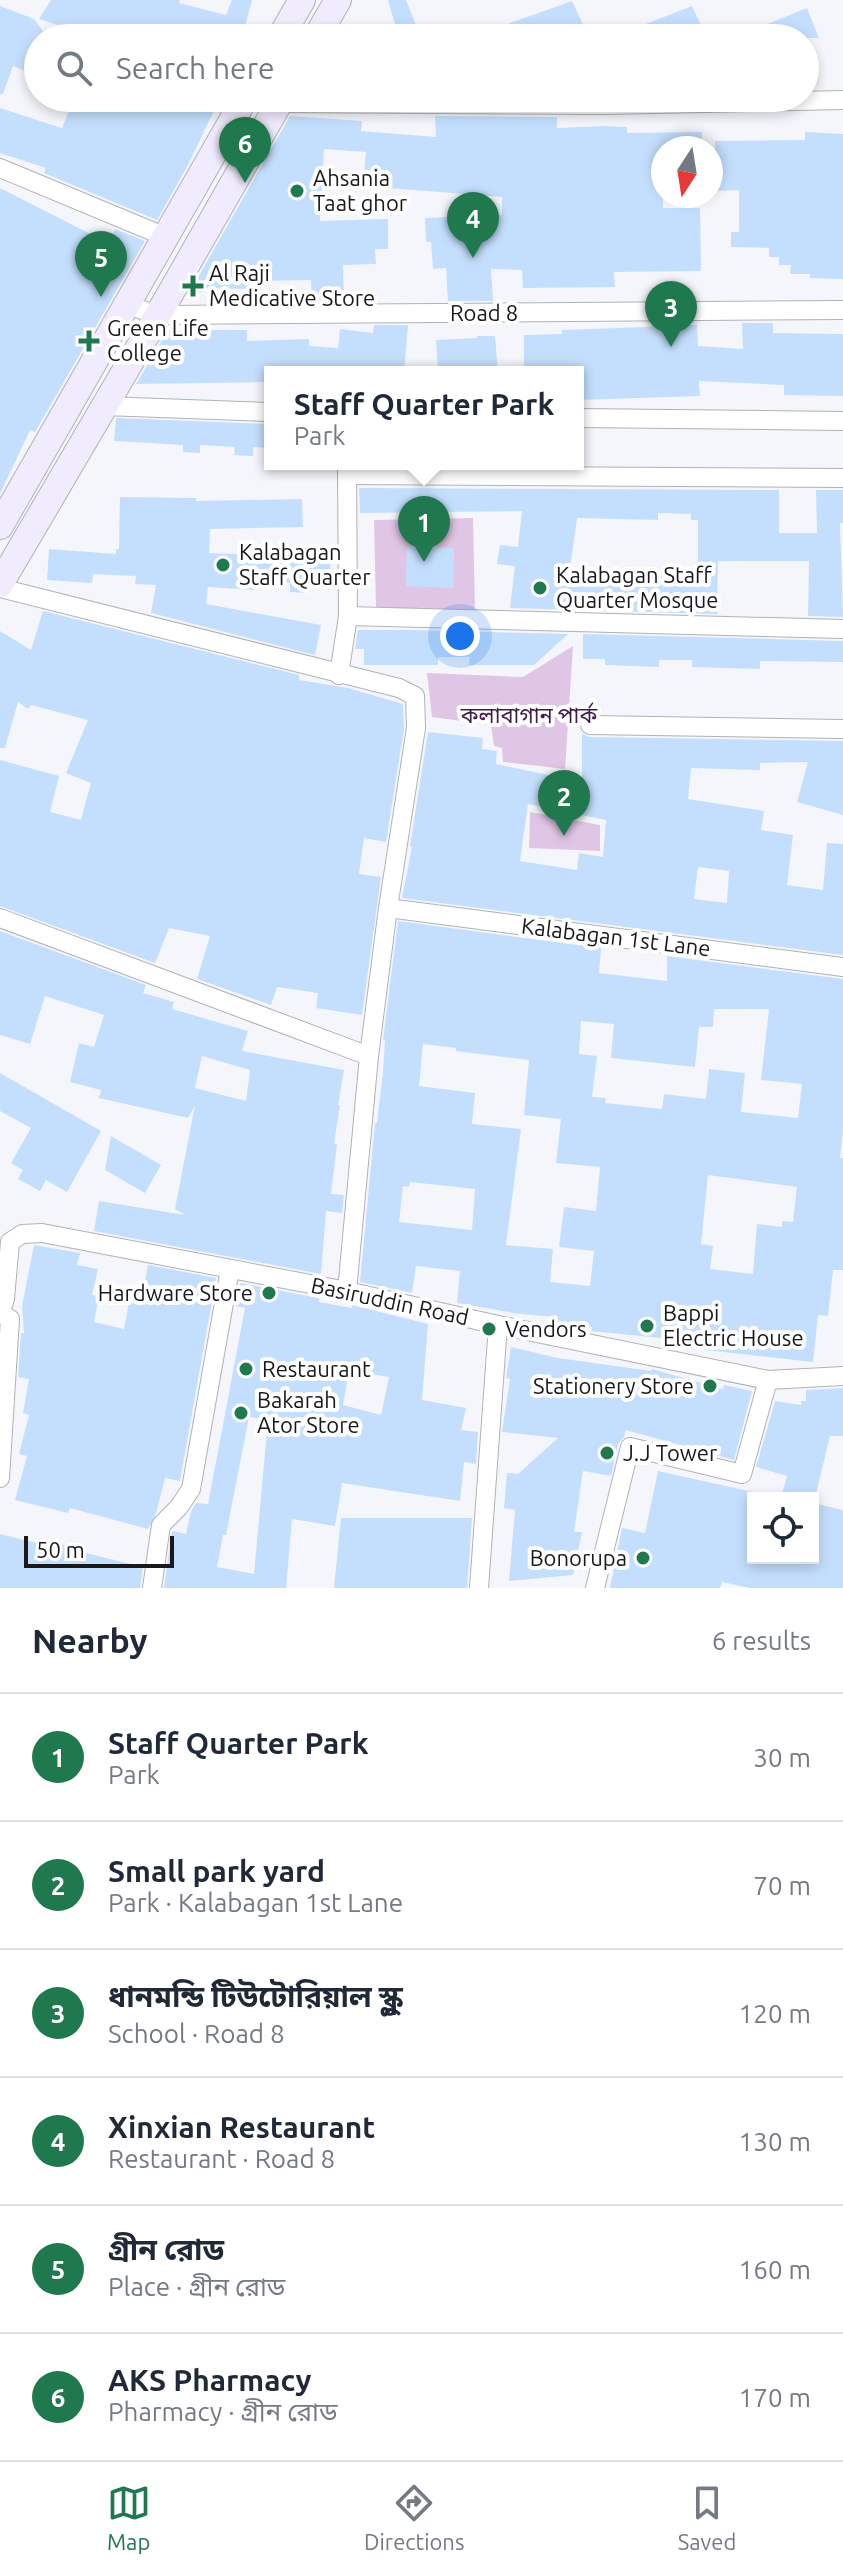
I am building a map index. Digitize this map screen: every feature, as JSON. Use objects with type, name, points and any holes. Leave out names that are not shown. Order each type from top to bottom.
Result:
[{"type":"main road","points":[[288,24],[302,0]]},
{"type":"main road","points":[[324,24],[338,0]]},
{"type":"main road","points":[[1,522],[237,112]]},
{"type":"main road","points":[[0,586],[158,315],[267,112]]},
{"type":"street","points":[[819,101],[843,100]]},
{"type":"street","points":[[0,168],[166,237]]},
{"type":"street","name":"Road 8","points":[[127,305],[158,315],[843,310]]},
{"type":"street","points":[[104,406],[264,412]]},
{"type":"street","points":[[584,418],[843,421]]},
{"type":"street","points":[[339,675],[348,616],[347,470]]},
{"type":"street","points":[[402,470],[843,478]]},
{"type":"street","points":[[0,586],[399,688],[415,696],[416,728],[369,1056],[347,1291]]},
{"type":"street","points":[[348,616],[843,629]]},
{"type":"street","points":[[590,725],[843,729]]},
{"type":"street","name":"Kalabagan 1st Lane","points":[[388,908],[843,967]]},
{"type":"street","points":[[0,918],[369,1056]]},
{"type":"street","name":"Basiruddin Road","points":[[0,1313],[5,1299],[10,1242],[22,1234],[42,1233],[347,1291],[768,1380],[843,1376]]},
{"type":"street","points":[[152,1588],[161,1525],[191,1489],[230,1269]]},
{"type":"street","points":[[0,1313],[10,1319],[0,1478]]},
{"type":"street","points":[[479,1588],[498,1325]]},
{"type":"street","points":[[595,1588],[630,1447],[742,1474],[768,1380]]},
{"type":"green space","points":[[473,518],[475,613],[420,609],[422,607],[413,611],[376,607],[374,520]]},
{"type":"green space","name":"কলাবাগান পার্ক","points":[[573,646],[565,769],[503,762],[502,748],[494,746],[491,725],[432,717],[427,673],[523,677]]},
{"type":"green space","points":[[530,812],[600,825],[600,851],[529,848]]},
{"type":"building","points":[[51,0],[180,0],[179,3],[226,15],[232,0],[252,0],[246,24],[54,24],[39,19]]},
{"type":"building","points":[[388,0],[406,0],[415,24],[395,24]]},
{"type":"building","points":[[572,1],[583,24],[508,24]]},
{"type":"building","points":[[0,6],[34,19],[38,24],[24,24],[24,70],[13,66],[3,94],[0,94]]},
{"type":"building","points":[[692,6],[700,24],[646,24]]},
{"type":"building","points":[[807,8],[813,24],[767,24]]},
{"type":"building","points":[[0,108],[62,128],[68,112],[213,112],[157,220],[44,173],[46,168],[0,153]]},
{"type":"building","points":[[290,116],[362,121],[361,131],[436,137],[435,116],[557,117],[557,128],[605,126],[627,127],[627,133],[702,132],[702,136],[651,136],[651,208],[700,208],[701,271],[614,272],[615,287],[523,288],[522,270],[491,269],[493,301],[448,301],[446,268],[433,269],[431,242],[426,242],[425,218],[502,215],[502,197],[363,186],[366,152],[324,149],[320,221],[388,219],[388,249],[375,249],[376,264],[343,265],[344,302],[312,302],[311,280],[252,281],[251,289],[204,288],[204,292],[189,293]]},
{"type":"building","points":[[805,132],[843,134],[843,279],[790,274],[791,265],[779,265],[779,257],[769,257],[769,248],[731,247],[731,232],[739,232],[739,190],[723,191],[723,141],[805,140]]},
{"type":"building","points":[[0,188],[108,243],[115,229],[145,241],[35,432],[30,430],[0,494]]},
{"type":"building","points":[[742,323],[773,323],[773,333],[843,334],[843,396],[784,395],[784,385],[699,381],[700,396],[584,400],[584,366],[524,366],[524,335],[562,334],[562,330],[697,325],[698,346],[743,349]]},
{"type":"building","points":[[374,325],[408,325],[405,366],[264,366],[264,382],[136,384],[168,330],[247,330],[247,341],[309,339],[309,346],[338,348],[340,329],[373,333]]},
{"type":"building","points":[[495,336],[498,366],[438,366],[436,340]]},
{"type":"building","points":[[116,418],[264,424],[264,448],[253,447],[253,456],[234,455],[235,447],[200,445],[200,453],[183,452],[183,445],[114,441]]},
{"type":"building","points":[[359,488],[779,490],[779,533],[817,533],[816,490],[843,490],[843,523],[840,523],[843,617],[808,616],[809,561],[718,561],[717,614],[510,608],[515,566],[497,564],[500,545],[518,547],[522,511],[360,513]],"holes":[[[658,513],[691,514],[691,520],[698,520],[698,577],[569,576],[577,518],[658,520]]]},
{"type":"building","points":[[120,497],[196,498],[196,501],[302,499],[303,527],[210,529],[209,553],[331,558],[329,582],[307,581],[307,593],[290,592],[290,583],[271,581],[255,581],[254,590],[208,587],[206,604],[321,625],[315,655],[151,613],[156,585],[135,584],[136,576],[93,574],[92,583],[47,580],[49,549],[116,554],[116,549],[119,549]]},
{"type":"building","points":[[407,546],[454,548],[453,588],[406,586]]},
{"type":"building","points":[[43,611],[299,675],[299,680],[348,688],[403,704],[404,729],[386,842],[364,838],[359,874],[381,877],[362,1015],[316,1008],[318,993],[277,987],[271,1005],[197,979],[210,936],[169,928],[155,963],[0,906],[0,760],[59,776],[50,812],[81,820],[91,783],[66,773],[88,720],[31,705],[28,709],[18,702],[5,748],[0,748],[0,631],[31,650]]},
{"type":"building","points":[[358,630],[568,634],[534,665],[469,665],[470,657],[438,657],[438,665],[364,665],[364,649],[355,649]]},
{"type":"building","points":[[583,634],[843,641],[843,662],[760,661],[760,669],[692,667],[692,660],[659,660],[659,667],[605,665],[605,659],[583,659]]},
{"type":"building","points":[[428,732],[483,738],[482,749],[497,751],[496,764],[582,782],[582,734],[590,737],[843,741],[843,815],[797,802],[808,762],[760,763],[760,770],[691,768],[688,799],[764,811],[761,830],[793,835],[787,885],[823,890],[827,843],[843,844],[843,955],[402,898]],"holes":[[[528,804],[606,820],[603,857],[579,853],[577,870],[520,861]],[[698,867],[729,871],[727,903],[694,899]]]},
{"type":"building","points":[[398,921],[601,948],[599,973],[667,981],[667,956],[843,979],[843,1129],[840,1158],[843,1158],[843,1270],[833,1270],[828,1316],[818,1315],[813,1362],[679,1347],[680,1340],[591,1331],[592,1327],[555,1323],[556,1317],[457,1303],[460,1271],[416,1266],[412,1293],[360,1282],[383,1072],[383,1040]],"holes":[[[714,1009],[769,1009],[761,1080],[802,1084],[798,1118],[741,1112],[745,1073],[709,1069],[706,1099],[664,1094],[662,1109],[605,1103],[606,1098],[592,1097],[597,1056],[579,1054],[581,1021],[614,1024],[611,1058],[695,1067],[699,1027],[713,1027]],[[423,1044],[529,1060],[524,1115],[561,1119],[556,1163],[600,1167],[596,1211],[564,1207],[559,1247],[594,1251],[590,1286],[550,1282],[553,1249],[506,1245],[521,1129],[472,1124],[475,1093],[419,1086]],[[708,1175],[797,1187],[793,1222],[782,1221],[782,1227],[757,1224],[753,1274],[710,1269],[713,1246],[701,1244]],[[410,1182],[475,1189],[472,1230],[399,1222],[403,1186],[409,1187]]]},
{"type":"building","points":[[0,931],[146,985],[143,993],[174,1002],[172,1009],[248,1031],[242,1051],[344,1070],[331,1194],[344,1195],[342,1213],[326,1211],[321,1274],[94,1231],[99,1201],[185,1215],[175,1209],[195,1105],[188,1118],[99,1098],[101,1090],[70,1082],[79,1043],[94,1047],[104,1015],[45,996],[30,1044],[0,1035]],"holes":[[[202,1056],[250,1070],[246,1101],[195,1088]]]},
{"type":"building","points":[[0,1073],[101,1131],[67,1192],[46,1180],[40,1191],[18,1179],[23,1170],[11,1163],[31,1128],[0,1111]]},
{"type":"building","points":[[111,1136],[161,1165],[145,1193],[105,1170]]},
{"type":"building","points":[[34,1245],[80,1253],[77,1265],[98,1269],[92,1295],[99,1296],[94,1322],[124,1329],[129,1302],[136,1304],[148,1265],[216,1278],[180,1481],[165,1478],[156,1514],[148,1529],[70,1508],[68,1513],[15,1500],[27,1456],[19,1454],[29,1415],[23,1413],[29,1379],[18,1377],[21,1333],[24,1333],[22,1306]]},
{"type":"building","points":[[240,1283],[428,1324],[422,1400],[466,1408],[461,1430],[478,1432],[476,1464],[464,1462],[460,1501],[342,1483],[335,1526],[292,1519],[286,1588],[164,1588],[172,1531],[186,1534],[196,1503],[208,1504],[245,1308],[236,1306]],"holes":[[[349,1370],[389,1377],[381,1415],[343,1405]],[[249,1417],[268,1420],[254,1574],[217,1567]]]},
{"type":"building","points":[[511,1347],[558,1358],[652,1369],[723,1389],[724,1385],[752,1391],[734,1460],[626,1430],[618,1444],[611,1476],[583,1471],[574,1532],[582,1532],[573,1575],[509,1581],[515,1510],[504,1508],[507,1473],[518,1474],[558,1438],[502,1432]]},
{"type":"building","points":[[843,1388],[843,1436],[830,1436],[816,1492],[783,1492],[787,1476],[756,1467],[775,1401],[801,1405],[801,1401],[806,1401],[806,1390]]},
{"type":"building","points":[[658,1471],[753,1492],[747,1492],[747,1564],[819,1564],[819,1504],[843,1510],[843,1588],[750,1588],[722,1582],[720,1588],[610,1588],[622,1528],[645,1533]]},
{"type":"building","points":[[341,1518],[472,1518],[467,1588],[334,1588]]},
{"type":"building","points":[[0,1534],[40,1544],[41,1540],[83,1549],[82,1552],[143,1567],[140,1588],[0,1588]]},
{"type":"place","name":"AKS Pharmacy","points":[[245,183]]},
{"type":"place","name":"Ahsania Taat ghor","points":[[297,191]]},
{"type":"place","name":"Xinxian Restaurant","points":[[473,258]]},
{"type":"place","name":"Al Raji Medicative Store","points":[[193,286]]},
{"type":"place","name":"গ্রীন রোড","points":[[101,297]]},
{"type":"place","name":"Green Life College","points":[[89,341]]},
{"type":"place","name":"ধানমন্ডি টিউটোরিয়াল স্কুল","points":[[671,347]]},
{"type":"place","name":"Staff Quarter Park","points":[[424,562]]},
{"type":"place","name":"Kalabagan Staff Quarter","points":[[223,565]]},
{"type":"place","name":"Kalabagan Staff Quarter Mosque","points":[[540,588]]},
{"type":"place","name":"Small park yard","points":[[564,836]]},
{"type":"place","name":"Hardware Store","points":[[269,1293]]},
{"type":"place","name":"Bappi Electric House","points":[[647,1326]]},
{"type":"place","name":"Vendors","points":[[489,1329]]},
{"type":"place","name":"Restaurant","points":[[246,1369]]},
{"type":"place","name":"Stationery Store","points":[[710,1386]]},
{"type":"place","name":"Bakarah Ator Store","points":[[241,1413]]},
{"type":"place","name":"J.J Tower","points":[[607,1453]]},
{"type":"place","name":"Bonorupa","points":[[643,1558]]}]
